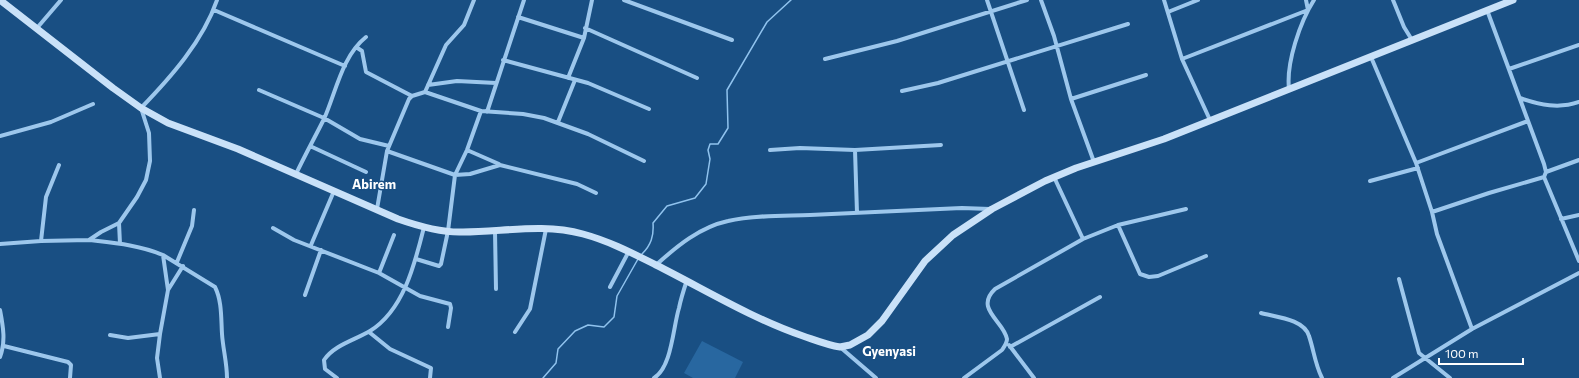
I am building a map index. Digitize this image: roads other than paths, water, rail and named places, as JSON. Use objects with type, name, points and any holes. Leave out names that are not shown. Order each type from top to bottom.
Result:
[{"type":"street","points":[[0,0],[113,88],[141,108],[168,123],[238,149],[377,210],[424,227],[461,232],[546,229],[583,234],[640,256],[736,307],[774,324],[840,347],[872,377]]},
{"type":"street","points":[[37,28],[61,0]]},
{"type":"street","points":[[141,108],[182,61],[214,10],[217,0]]},
{"type":"street","points":[[425,92],[446,45],[464,25],[474,0]]},
{"type":"street","points":[[487,112],[524,0]]},
{"type":"street","points":[[568,78],[584,38],[592,0]]},
{"type":"street","points":[[624,0],[633,2],[732,40]]},
{"type":"street","points":[[988,0],[1007,62],[1024,110]]},
{"type":"street","points":[[825,59],[897,41],[1027,0]]},
{"type":"street","points":[[1041,0],[1057,46],[1071,99],[1094,162]]},
{"type":"street","points":[[1164,0],[1182,59],[1210,120]]},
{"type":"street","points":[[1168,12],[1198,0]]},
{"type":"street","points":[[1306,0],[1308,10]]},
{"type":"street","points":[[1289,89],[1288,78],[1290,63],[1308,10],[1314,0]]},
{"type":"street","points":[[1393,0],[1404,27],[1412,40]]},
{"type":"street","points":[[840,347],[850,345],[868,335],[882,321],[900,294],[932,254],[953,235],[992,209],[1054,177],[1164,139],[1513,0]]},
{"type":"street","points":[[214,10],[345,66]]},
{"type":"street","points":[[1182,59],[1308,10]]},
{"type":"street","points":[[1487,10],[1546,172],[1544,177],[1579,262]]},
{"type":"street","points":[[518,17],[584,38]]},
{"type":"street","points":[[902,91],[938,83],[1128,24]]},
{"type":"street","points":[[585,28],[698,78]]},
{"type":"street","points":[[296,174],[324,118],[345,66],[356,48],[366,37]]},
{"type":"street","points":[[1509,69],[1579,45]]},
{"type":"street","points":[[356,48],[362,51],[366,72],[412,96]]},
{"type":"street","points":[[1371,56],[1417,166],[1432,212],[1437,234],[1472,329]]},
{"type":"street","points":[[503,60],[602,88],[650,109]]},
{"type":"street","points":[[1071,99],[1146,75]]},
{"type":"street","points":[[558,122],[575,80]]},
{"type":"street","points":[[428,85],[457,81],[496,84]]},
{"type":"street","points":[[259,90],[324,118],[360,139],[389,146]]},
{"type":"street","points":[[377,210],[389,146],[409,99],[412,96],[425,92],[482,111],[523,114],[558,122],[644,161]]},
{"type":"street","points":[[1520,98],[1546,105],[1561,106],[1579,102]]},
{"type":"street","points":[[0,136],[51,122],[93,104]]},
{"type":"street","points":[[89,240],[119,223],[138,197],[146,180],[150,161],[149,133],[141,108]]},
{"type":"street","points":[[416,259],[440,265],[448,231],[455,175],[467,150],[482,111]]},
{"type":"street","points":[[1370,181],[1417,166],[1528,121]]},
{"type":"street","points":[[770,150],[800,148],[855,150],[941,145]]},
{"type":"street","points":[[310,146],[366,172]]},
{"type":"street","points":[[467,150],[500,164],[577,184],[596,192]]},
{"type":"street","points":[[855,150],[857,213]]},
{"type":"street","points":[[387,151],[455,175],[470,174],[500,164]]},
{"type":"street","points":[[1546,172],[1579,160]]},
{"type":"street","points":[[41,241],[46,197],[60,165]]},
{"type":"street","points":[[1054,177],[1084,239]]},
{"type":"street","points":[[1432,212],[1488,193],[1544,177]]},
{"type":"street","points":[[311,245],[334,191]]},
{"type":"street","points":[[656,265],[676,247],[705,229],[728,221],[773,216],[962,208],[992,209]]},
{"type":"street","points":[[1034,378],[1010,347],[1006,341],[1006,337],[989,311],[988,303],[990,294],[995,289],[1084,239],[1118,225],[1186,209]]},
{"type":"street","points":[[177,262],[192,226],[194,210]]},
{"type":"street","points":[[1561,219],[1579,215]]},
{"type":"street","points":[[119,223],[120,244]]},
{"type":"street","points":[[1118,225],[1140,274],[1145,276],[1158,276],[1206,256]]},
{"type":"street","points":[[337,378],[325,369],[323,364],[326,356],[332,350],[369,332],[379,325],[388,315],[405,288],[416,259],[424,227]]},
{"type":"street","points":[[274,228],[294,240],[311,245],[379,273],[420,296],[450,304],[451,308],[448,327]]},
{"type":"street","points":[[515,332],[530,309],[546,229]]},
{"type":"street","points":[[495,231],[496,289]]},
{"type":"street","points":[[379,273],[394,235]]},
{"type":"street","points":[[0,244],[89,240],[149,249],[177,262],[215,287],[218,292],[223,344],[227,363],[227,378]]},
{"type":"street","points":[[305,295],[321,250]]},
{"type":"street","points":[[610,287],[629,252]]},
{"type":"street","points":[[160,378],[157,358],[168,290],[164,256]]},
{"type":"street","points":[[168,290],[183,266]]},
{"type":"street","points":[[1393,378],[1426,359],[1472,329],[1578,275]]},
{"type":"street","points":[[1399,279],[1419,353],[1450,378]]},
{"type":"street","points":[[654,378],[663,368],[670,350],[678,309],[687,280]]},
{"type":"street","points":[[1010,347],[1100,297]]},
{"type":"street","points":[[0,310],[4,346],[0,357]]},
{"type":"street","points":[[1261,313],[1294,321],[1303,328],[1309,335],[1316,366],[1322,378]]},
{"type":"street","points":[[369,332],[390,349],[431,368],[430,378]]},
{"type":"street","points":[[110,335],[128,338],[160,334]]},
{"type":"street","points":[[964,378],[1002,350],[1006,341]]},
{"type":"street","points":[[4,346],[68,362],[71,365],[70,378]]},
{"type":"waterway","points":[[642,254],[648,247],[651,240],[653,223],[667,206],[695,198],[706,184],[710,159],[708,150],[710,144],[718,144],[728,128],[727,90],[767,22],[791,0]]},
{"type":"waterway","points":[[543,378],[556,363],[558,349],[575,331],[588,325],[604,327],[614,317],[617,296],[638,259]]},
{"type":"district","name":"Abirem","points":[[374,184]]},
{"type":"district","name":"Gyenyasi","points":[[889,351]]}]
